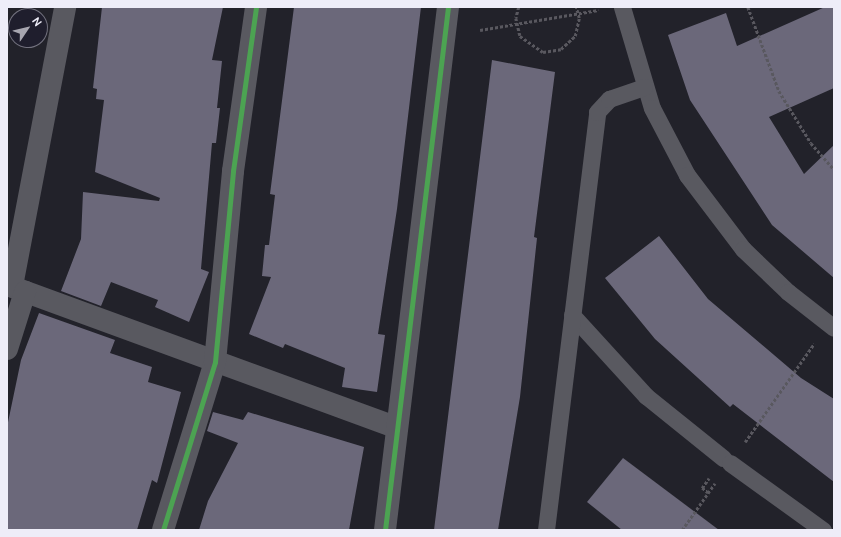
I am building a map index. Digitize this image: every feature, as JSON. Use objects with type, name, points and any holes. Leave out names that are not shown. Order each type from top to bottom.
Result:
[{"type":"street","points":[[7,349],[14,288],[65,7]]},
{"type":"street","points":[[163,530],[215,362],[233,171],[256,7]]},
{"type":"street","points":[[385,530],[448,7]]},
{"type":"street","points":[[14,288],[397,428]]},
{"type":"lane","points":[[614,8],[644,87],[678,159],[718,219],[769,276],[831,326]]},
{"type":"lane","points":[[546,530],[597,112],[609,98],[644,87]]},
{"type":"lane","points":[[572,315],[646,396],[726,461],[823,530]]},
{"type":"path","points":[[519,7],[517,24],[526,43],[543,52],[561,49],[575,36],[578,13],[576,7]]},
{"type":"path","points":[[748,7],[779,91],[807,137],[834,169]]},
{"type":"path","points":[[480,30],[614,8]]},
{"type":"path","points":[[682,530],[708,493],[726,461],[831,326]]},
{"type":"path","points":[[704,486],[702,488],[708,493]]},
{"type":"building","points":[[102,7],[223,7],[212,60],[222,61],[217,108],[220,108],[216,143],[212,143],[201,269],[209,272],[189,322],[155,307],[158,300],[111,282],[101,306],[61,291],[81,239],[83,192],[159,201],[160,198],[95,172],[104,100],[96,99],[97,89],[93,88]]},
{"type":"building","points":[[294,7],[421,7],[397,209],[378,334],[385,335],[377,392],[342,387],[345,368],[285,344],[283,348],[249,334],[271,277],[262,276],[265,245],[269,245],[275,195],[270,194]]},
{"type":"building","points":[[825,7],[834,7],[834,88],[769,117],[804,174],[834,145],[834,278],[772,225],[690,100],[668,35],[726,13],[737,46]]},
{"type":"building","points":[[492,60],[555,72],[534,237],[537,238],[520,397],[498,530],[434,530]]},
{"type":"building","points":[[659,236],[708,299],[801,378],[834,399],[834,482],[733,404],[730,407],[655,339],[605,278]]},
{"type":"building","points":[[39,313],[115,340],[110,353],[152,367],[148,382],[181,392],[157,483],[152,480],[137,530],[7,530],[7,427],[21,360]]},
{"type":"building","points":[[213,412],[243,420],[248,412],[364,447],[349,530],[199,530],[208,501],[238,443],[207,431]]},
{"type":"building","points":[[623,458],[719,530],[622,530],[587,502]]},
{"type":"cycle path","points":[[163,530],[215,362],[233,171],[256,7]]},
{"type":"cycle path","points":[[385,530],[448,7]]}]
